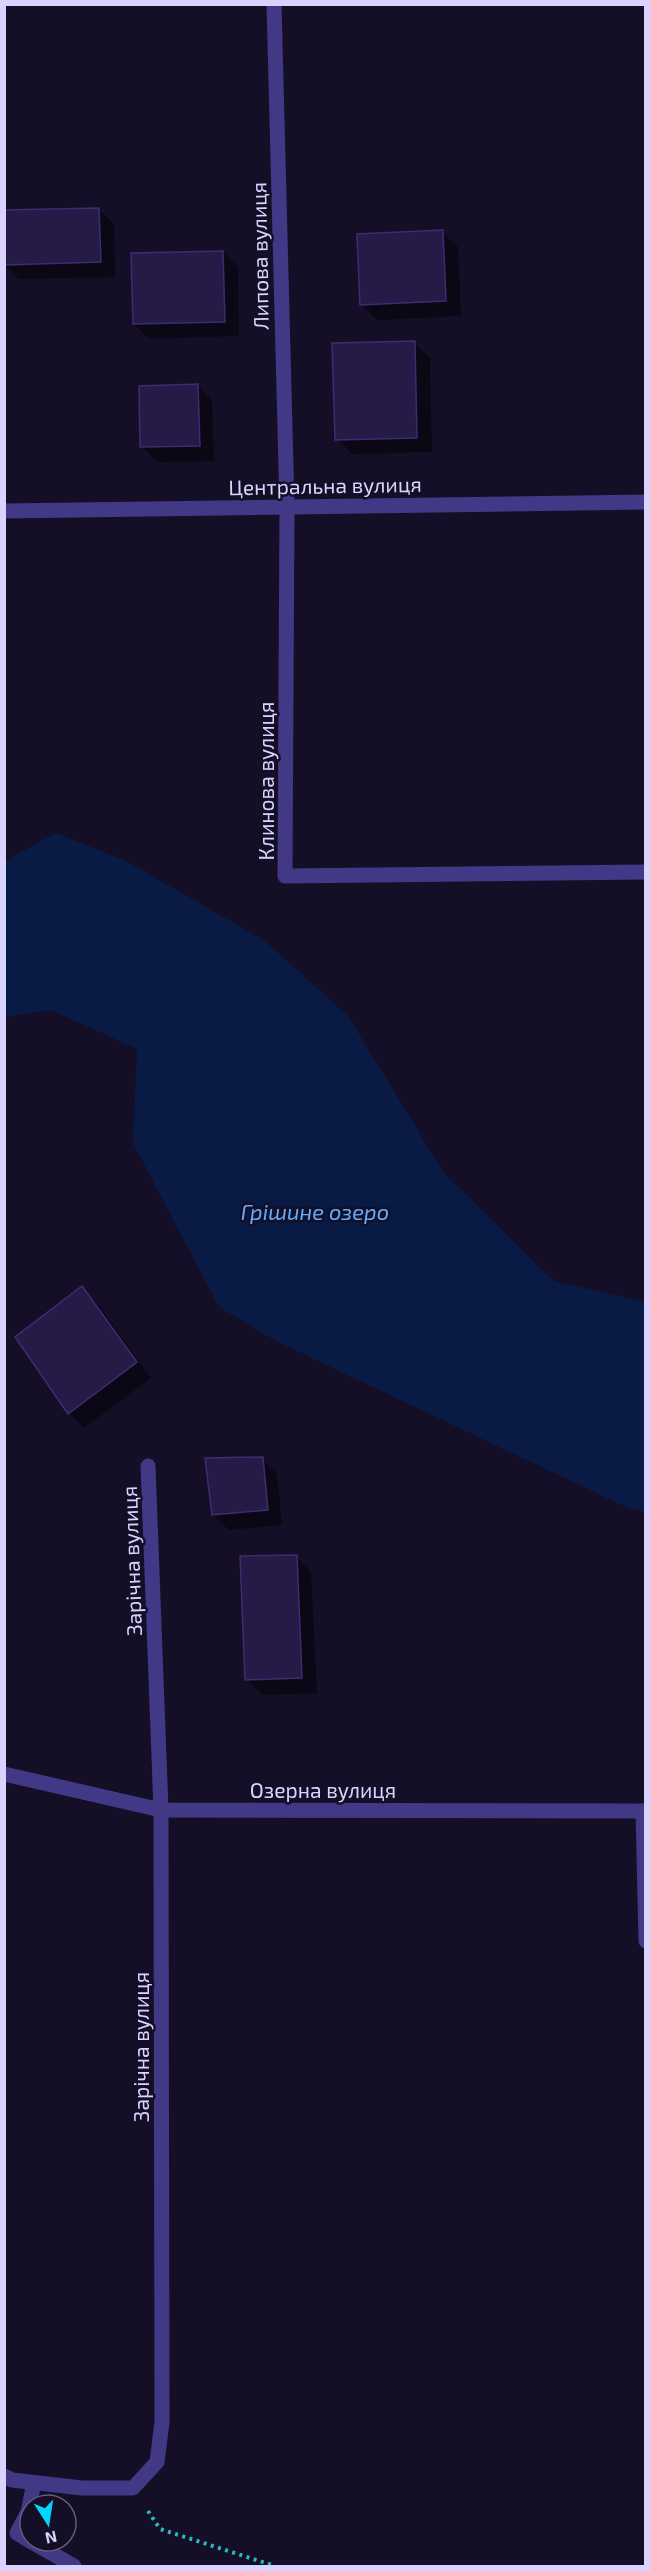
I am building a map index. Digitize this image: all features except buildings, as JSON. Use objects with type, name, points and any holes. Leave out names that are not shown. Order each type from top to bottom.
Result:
[{"type":"street","name":"Липова вулиця","points":[[274,4],[287,506]]},
{"type":"street","name":"Центральна вулиця","points":[[4,511],[645,502]]},
{"type":"street","name":"Клинова вулиця","points":[[287,506],[285,876],[645,872]]},
{"type":"street","name":"Зарічна вулиця","points":[[133,2488],[157,2462],[162,2422],[161,1810],[148,1466]]},
{"type":"street","name":"Озерна вулиця","points":[[4,1774],[161,1810],[644,1811]]},
{"type":"street","points":[[644,1811],[645,1941]]},
{"type":"street","points":[[4,2476],[12,2480],[82,2488],[133,2488]]},
{"type":"street","points":[[32,2493],[34,2483]]},
{"type":"street","points":[[51,2553],[74,2566]]},
{"type":"path","points":[[133,2488],[160,2529],[275,2566]]},
{"type":"water","name":"Грішине озеро","points":[[56,833],[126,861],[265,941],[348,1016],[444,1173],[554,1281],[645,1302],[645,1512],[628,1508],[276,1341],[219,1307],[133,1143],[137,1049],[51,1010],[5,1017],[5,861]]}]
